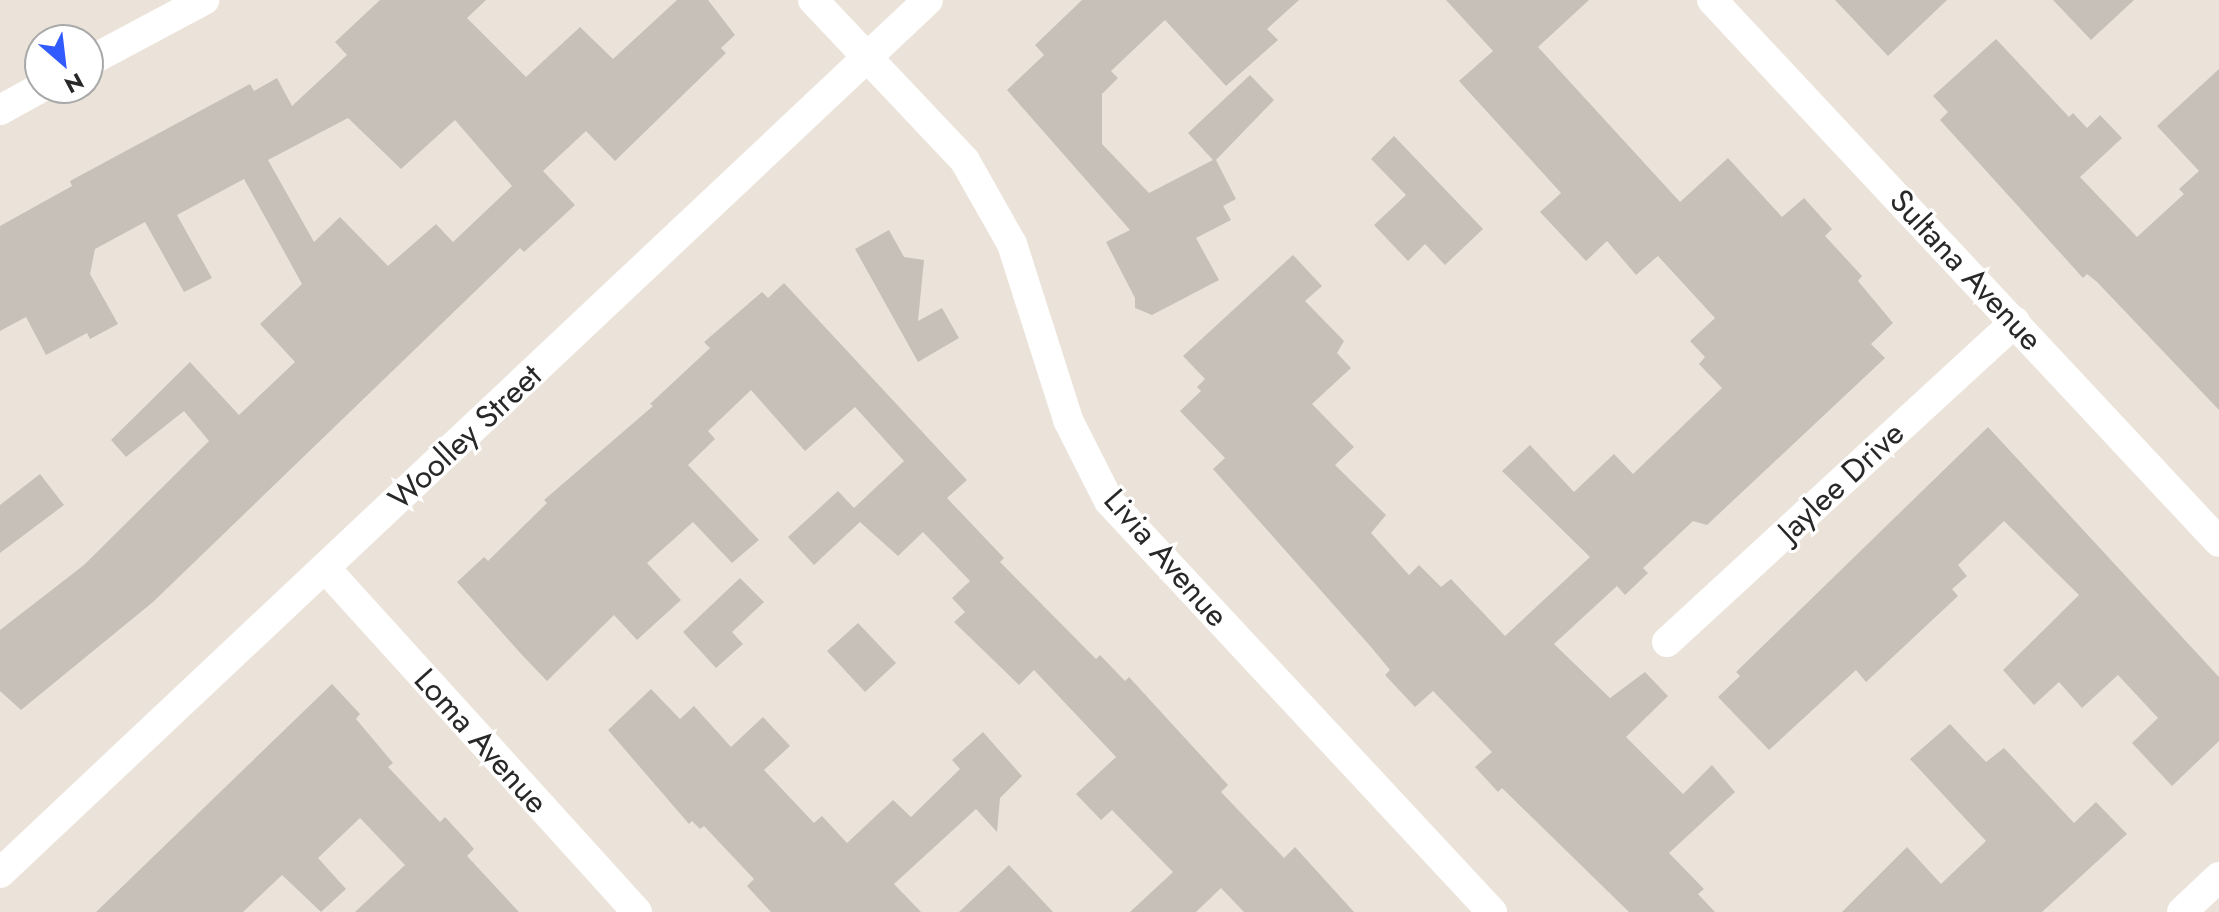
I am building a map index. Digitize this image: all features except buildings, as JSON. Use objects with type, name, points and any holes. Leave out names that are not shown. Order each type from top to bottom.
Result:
[{"type":"street","points":[[104,53],[204,0]]},
{"type":"street","name":"Livia Avenue","points":[[813,0],[965,161],[1012,244],[1068,420],[1109,501],[1492,912]]},
{"type":"street","name":"Woolley Street","points":[[0,873],[928,0]]},
{"type":"street","name":"Sultana Avenue","points":[[1712,0],[2219,542]]},
{"type":"street","points":[[0,110],[24,97]]},
{"type":"street","name":"Jaylee Drive","points":[[1667,642],[2015,322]]},
{"type":"street","name":"Loma Avenue","points":[[326,569],[637,912]]},
{"type":"street","points":[[2182,912],[2219,877]]}]
